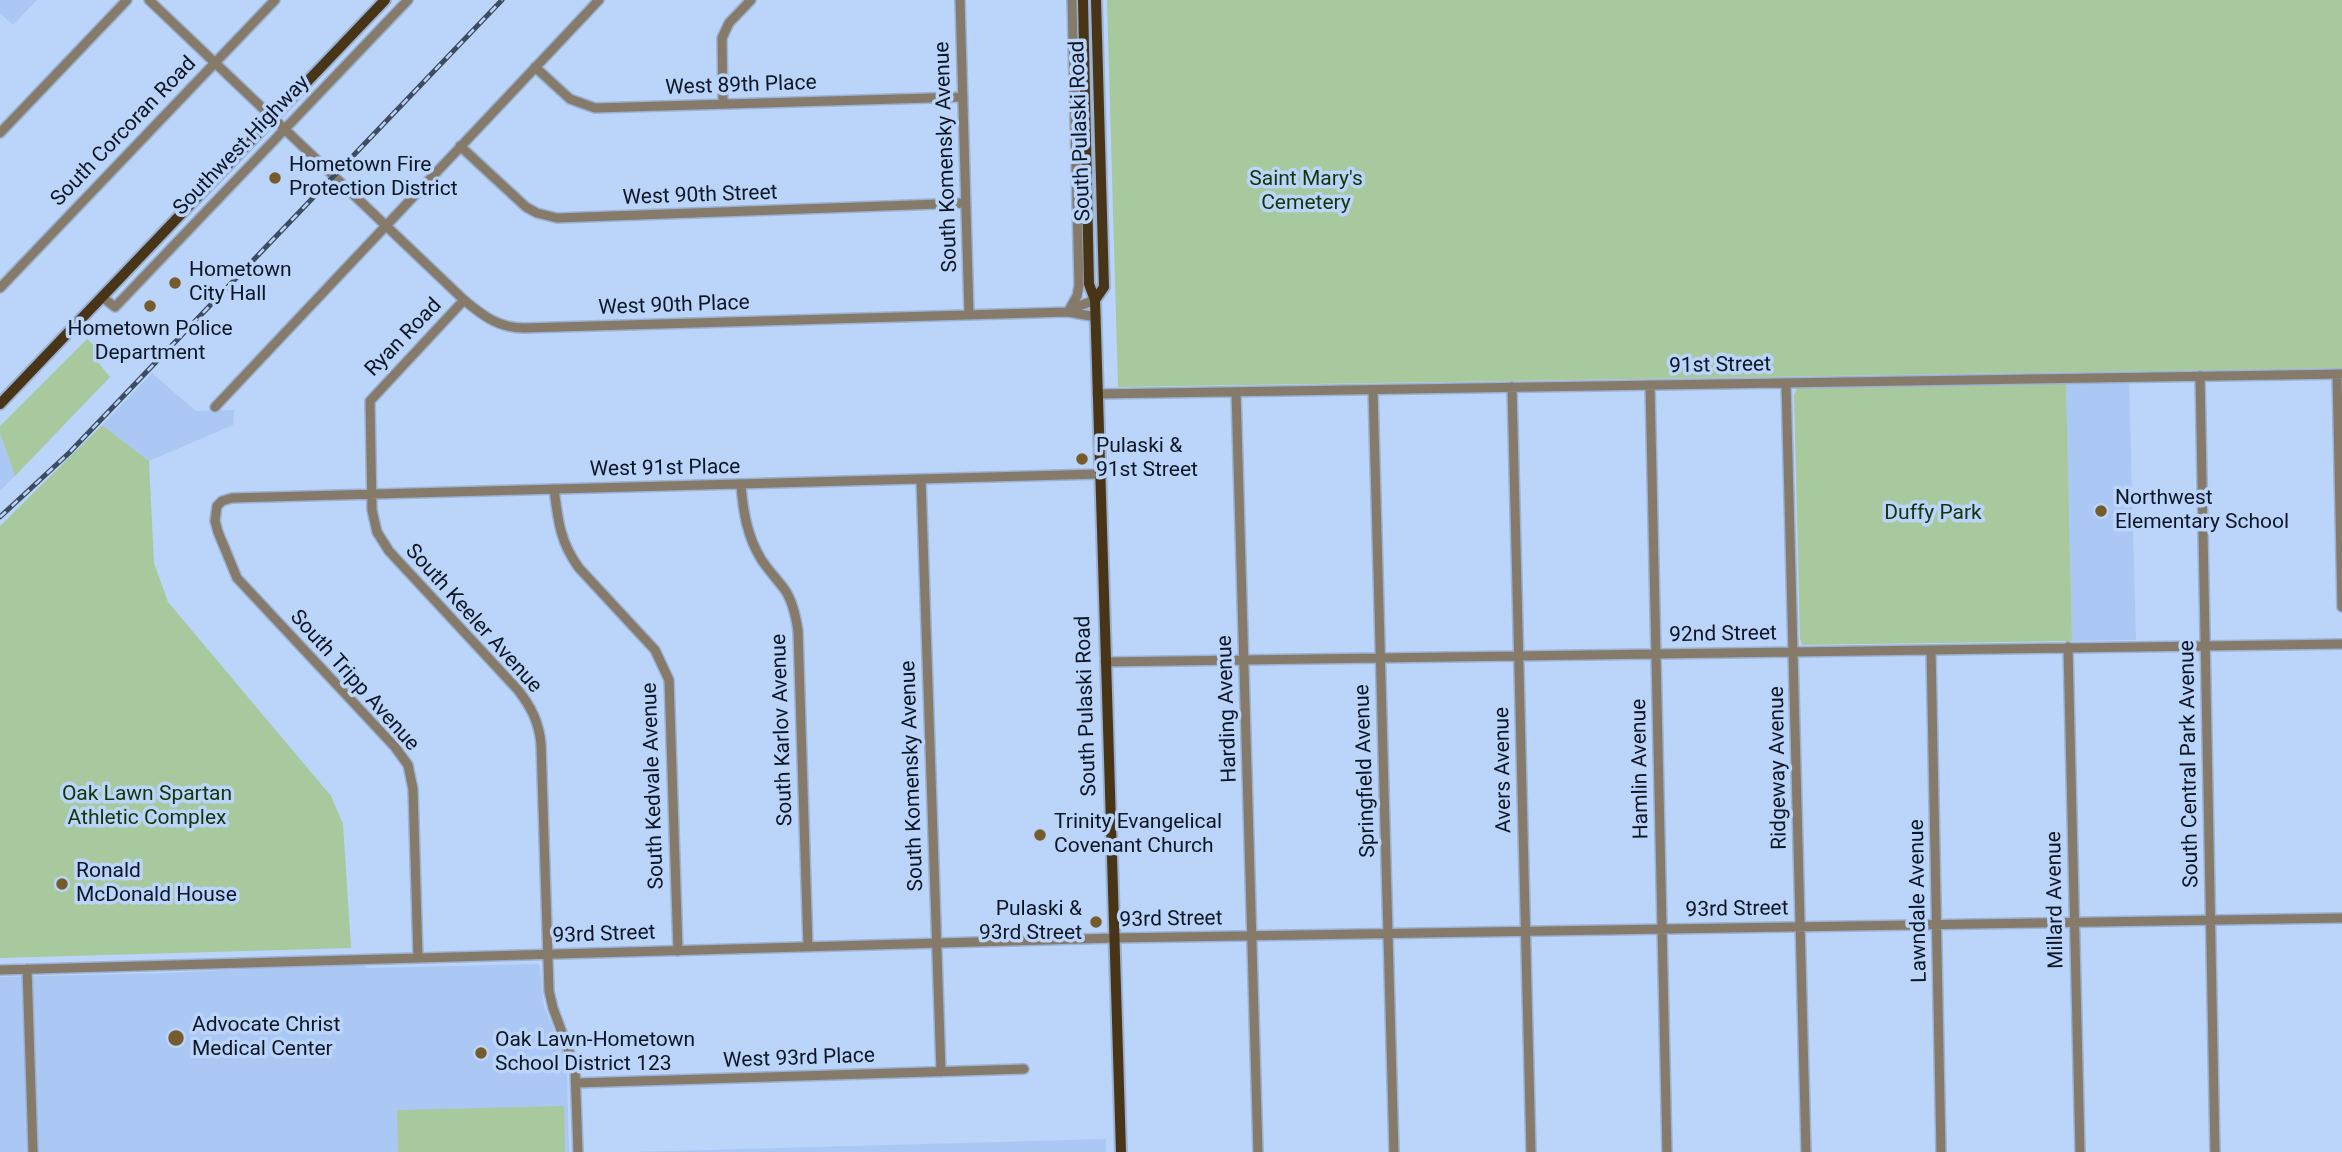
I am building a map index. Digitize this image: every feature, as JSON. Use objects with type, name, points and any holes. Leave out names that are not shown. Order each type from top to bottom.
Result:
[{"type":"main road","name":"Southwest Highway","points":[[0,404],[385,0]]},
{"type":"main road","name":"South Pulaski Road","points":[[1083,0],[1088,284],[1095,300],[1096,317],[1121,1152]]},
{"type":"main road","name":"South Pulaski Road","points":[[1095,300],[1104,286],[1096,0]]},
{"type":"street","points":[[0,133],[127,0]]},
{"type":"street","name":"West 90th Place","points":[[149,0],[464,300],[484,317],[513,328],[1068,312],[1096,317]]},
{"type":"street","name":"South Corcoran Road","points":[[0,288],[275,0]]},
{"type":"street","name":"Southwest Highway","points":[[102,296],[114,307],[408,0]]},
{"type":"street","points":[[215,407],[599,0]]},
{"type":"street","points":[[723,104],[722,38],[729,23],[751,0]]},
{"type":"street","name":"South Komensky Avenue","points":[[960,0],[969,314]]},
{"type":"street","points":[[1068,312],[1077,296],[1079,285],[1072,0]]},
{"type":"street","name":"West 89th Place","points":[[535,67],[570,99],[588,107],[963,97]]},
{"type":"street","name":"West 90th Street","points":[[460,146],[526,207],[557,218],[966,203]]},
{"type":"street","name":"Ryan Road","points":[[370,401],[464,300]]},
{"type":"street","name":"West 90th Place","points":[[1068,312],[1076,306],[1095,300]]},
{"type":"street","points":[[2340,374],[2342,607]]},
{"type":"street","name":"91st Street","points":[[1097,394],[2340,374]]},
{"type":"street","name":"South Central Park Avenue","points":[[2200,376],[2215,1152]]},
{"type":"street","name":"Ridgeway Avenue","points":[[1786,383],[1806,1152]]},
{"type":"street","name":"Hamlin Avenue","points":[[1650,385],[1667,1152]]},
{"type":"street","name":"Avers Avenue","points":[[1512,387],[1531,1152]]},
{"type":"street","name":"Springfield Avenue","points":[[1373,390],[1394,1152]]},
{"type":"street","name":"Harding Avenue","points":[[1236,392],[1258,1152]]},
{"type":"street","name":"South Keeler Avenue","points":[[370,401],[373,521],[389,551],[518,690],[536,721],[541,744],[552,1008],[573,1058],[578,1152]]},
{"type":"street","name":"West 91st Place","points":[[232,498],[1099,474]]},
{"type":"street","name":"South Komensky Avenue","points":[[921,479],[941,1072]]},
{"type":"street","name":"South Karlov Avenue","points":[[741,485],[743,513],[751,540],[761,559],[786,591],[799,631],[808,947]]},
{"type":"street","name":"South Kedvale Avenue","points":[[554,489],[562,540],[569,554],[655,650],[669,680],[677,951]]},
{"type":"street","name":"South Tripp Avenue","points":[[232,498],[216,506],[215,522],[237,578],[408,765],[413,789],[418,958]]},
{"type":"street","name":"92nd Street","points":[[1105,662],[2342,644]]},
{"type":"street","name":"Millard Avenue","points":[[2068,647],[2080,1152]]},
{"type":"street","name":"Lawndale Avenue","points":[[1931,650],[1941,1152]]},
{"type":"street","name":"93rd Street","points":[[0,970],[1115,938],[2342,918]]},
{"type":"street","points":[[27,969],[33,1152]]},
{"type":"street","name":"West 93rd Place","points":[[576,1083],[1024,1069]]},
{"type":"shaded area","points":[[0,0],[37,0],[13,25],[0,13]]},
{"type":"shaded area","points":[[152,373],[196,411],[234,410],[233,425],[149,461],[102,425]]},
{"type":"shaded area","name":"Northwest Elementary School","points":[[2129,382],[2136,640],[2072,641],[2066,383]]},
{"type":"shaded area","points":[[0,433],[15,476],[0,491]]},
{"type":"shaded area","name":"Advocate Christ Medical Center","points":[[362,963],[367,968],[538,964],[544,1006],[567,1068],[569,1152],[0,1152],[0,977],[168,973]]},
{"type":"shaded area","points":[[1106,1139],[1106,1152],[633,1152]]},
{"type":"green space","name":"Saint Mary's Cemetery","points":[[1107,0],[2342,0],[2342,368],[1118,387]]},
{"type":"green space","points":[[87,339],[103,354],[97,361],[110,377],[15,476],[0,426]]},
{"type":"green space","name":"Duffy Park","points":[[2066,383],[2072,641],[1802,645],[1794,395],[1797,388]]},
{"type":"green space","name":"Oak Lawn Spartan Athletic Complex","points":[[102,425],[149,461],[154,563],[168,602],[331,796],[343,824],[351,948],[0,958],[0,526]]},
{"type":"green space","points":[[564,1106],[565,1152],[398,1152],[397,1110]]},
{"type":"railway","points":[[0,517],[69,453],[502,0]]},
{"type":"place","name":"Hometown Fire Protection District","points":[[275,178]]},
{"type":"place","name":"Hometown City Hall","points":[[175,283]]},
{"type":"place","name":"Hometown Police Department","points":[[150,306]]},
{"type":"place","name":"Pulaski & 91st Street","points":[[1082,459]]},
{"type":"place","name":"Northwest Elementary School","points":[[2101,511]]},
{"type":"place","name":"Trinity Evangelical Covenant Church","points":[[1040,835]]},
{"type":"place","name":"Ronald McDonald House","points":[[62,884]]},
{"type":"place","name":"Pulaski & 93rd Street","points":[[1096,922]]},
{"type":"place","name":"Advocate Christ Medical Center","points":[[176,1038]]},
{"type":"place","name":"Oak Lawn-Hometown School District 123","points":[[481,1053]]}]
